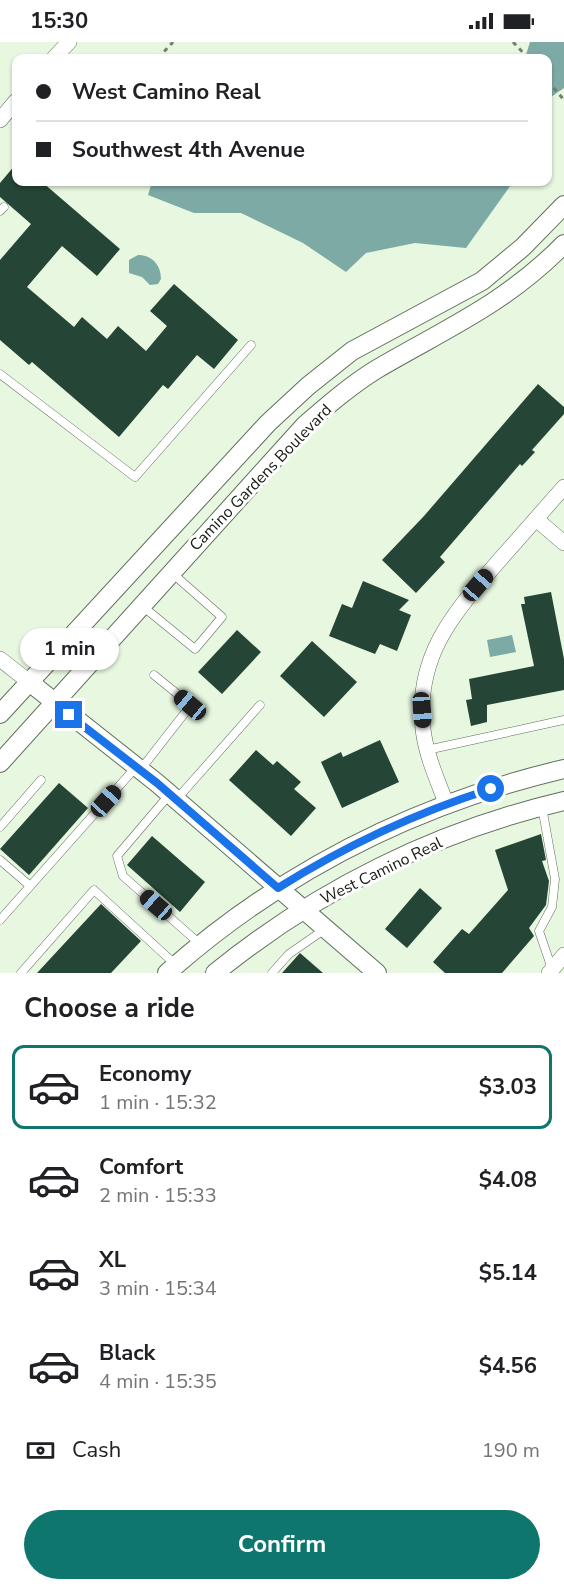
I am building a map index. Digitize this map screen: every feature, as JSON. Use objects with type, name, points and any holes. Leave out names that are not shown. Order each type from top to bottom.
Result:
[{"type":"street","points":[[58,54],[69,42]]},
{"type":"street","points":[[0,120],[12,106]]},
{"type":"street","name":"Camino Gardens Boulevard","points":[[0,714],[268,423],[300,393],[352,351],[482,281],[543,227],[564,205]]},
{"type":"street","points":[[543,227],[563,246]]},
{"type":"street","name":"Camino Gardens Boulevard","points":[[0,763],[305,425],[344,391],[377,369],[482,311],[536,272],[563,246]]},
{"type":"street","points":[[239,457],[258,475]]},
{"type":"street","points":[[446,803],[427,750],[423,730],[423,691],[427,671],[441,634],[463,602],[564,487]]},
{"type":"street","points":[[536,519],[564,543]]},
{"type":"street","points":[[135,568],[156,588]]},
{"type":"street","points":[[0,659],[173,797],[376,973]]},
{"type":"street","name":"West Camino Real","points":[[171,969],[200,944],[278,888],[356,843],[446,803],[564,769]]},
{"type":"street","name":"West Camino Real","points":[[215,973],[303,910],[350,882],[414,850],[472,827],[564,801]]},
{"type":"street","points":[[551,971],[564,955]]},
{"type":"lane","points":[[0,374],[135,477],[251,345]]},
{"type":"lane","points":[[141,605],[195,649],[222,617],[171,572]]},
{"type":"lane","points":[[0,920],[29,885],[138,768],[190,705],[154,675]]},
{"type":"lane","points":[[200,944],[123,876],[117,856],[260,705]]},
{"type":"lane","points":[[427,750],[564,720]]},
{"type":"lane","points":[[0,827],[41,780]]},
{"type":"lane","points":[[542,806],[555,879],[552,907],[539,931],[551,971]]},
{"type":"lane","points":[[0,860],[29,885]]},
{"type":"lane","points":[[21,973],[94,890],[171,969]]},
{"type":"lane","points":[[272,973],[289,954],[325,929]]},
{"type":"path","points":[[162,54],[173,42]]},
{"type":"path","points":[[514,43],[524,54]]},
{"type":"path","points":[[552,86],[564,100]]},
{"type":"water","points":[[530,42],[564,42],[564,88],[552,96],[552,54],[526,54]]},
{"type":"water","points":[[151,186],[510,186],[466,248],[415,243],[366,253],[346,272],[303,243],[241,213],[194,213],[148,195]]},
{"type":"water","points":[[138,255],[148,257],[155,262],[161,274],[158,284],[150,285],[142,277],[129,273],[129,260]]},
{"type":"water","points":[[512,635],[516,652],[490,657],[487,640]]},
{"type":"building","points":[[12,169],[12,186],[47,186],[120,249],[97,276],[62,246],[27,287],[74,327],[82,317],[107,339],[118,326],[146,351],[167,326],[150,311],[174,284],[238,340],[214,369],[197,355],[168,389],[163,385],[119,437],[32,362],[29,365],[0,340],[0,260],[31,224],[0,197],[0,183]]},
{"type":"building","points":[[538,384],[564,407],[564,414],[532,450],[535,452],[522,466],[520,464],[440,557],[445,562],[416,593],[382,560],[424,516]]},
{"type":"building","points":[[363,581],[409,600],[399,610],[411,615],[397,651],[380,644],[375,654],[329,636],[342,604],[352,608]]},
{"type":"building","points":[[551,592],[564,659],[564,690],[487,705],[487,722],[471,726],[466,700],[472,699],[469,679],[534,666],[521,604],[525,604],[524,597]]},
{"type":"building","points":[[237,630],[261,652],[222,694],[198,672]]},
{"type":"building","points":[[312,641],[357,682],[324,717],[280,676]]},
{"type":"building","points":[[380,740],[399,782],[342,808],[321,762],[341,752],[343,757]]},
{"type":"building","points":[[256,750],[273,765],[277,761],[301,782],[294,789],[316,808],[291,836],[229,780]]},
{"type":"building","points":[[59,783],[88,808],[29,875],[0,849]]},
{"type":"building","points":[[541,834],[546,860],[542,861],[549,881],[546,905],[529,928],[534,936],[502,973],[445,973],[433,962],[462,929],[469,934],[508,890],[495,850]]},
{"type":"building","points":[[152,836],[205,882],[180,912],[127,865]]},
{"type":"building","points":[[420,888],[442,908],[407,948],[385,929]]},
{"type":"building","points":[[101,904],[141,941],[111,973],[37,973]]},
{"type":"building","points":[[300,953],[323,973],[282,973]]},
{"type":"route","points":[[69,715],[157,783],[278,888],[321,862],[393,825],[446,803],[491,789]]}]
